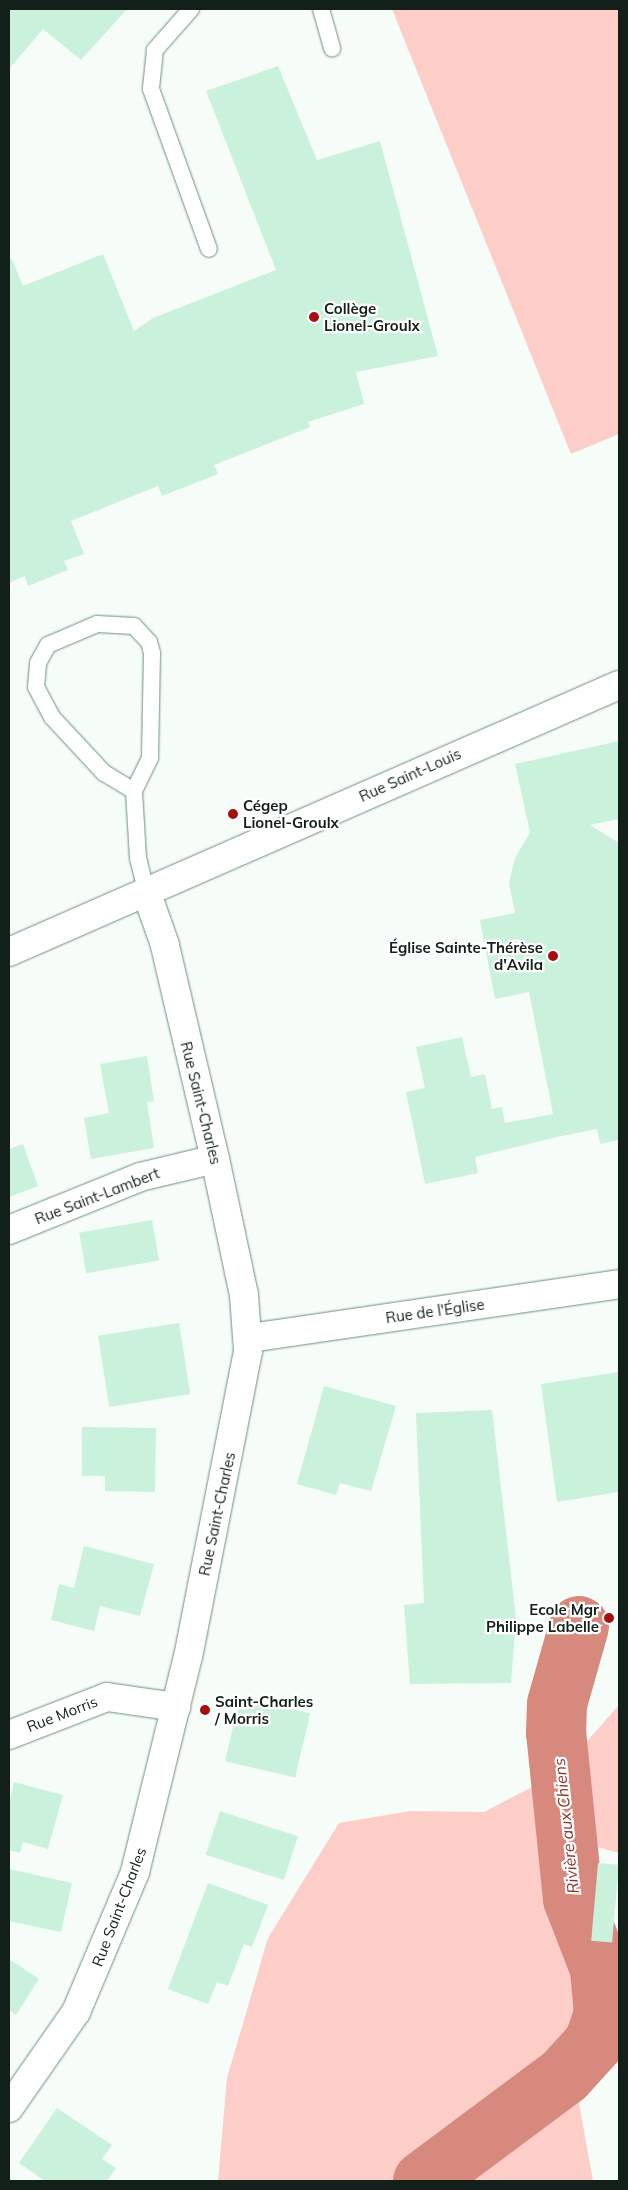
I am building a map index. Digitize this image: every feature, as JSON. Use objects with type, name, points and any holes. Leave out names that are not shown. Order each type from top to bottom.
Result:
[{"type":"street","name":"Rue Saint-Louis","points":[[9,952],[148,894],[619,684]]},
{"type":"street","name":"Rue Saint-Charles","points":[[9,2108],[54,2048],[102,1957],[142,1847],[176,1707],[250,1338],[215,1160],[165,945],[148,894]]},
{"type":"street","name":"Rue Saint-Lambert","points":[[9,1230],[140,1177],[215,1160]]},
{"type":"street","name":"Rue de l'Église","points":[[250,1338],[619,1284]]},
{"type":"street","name":"Rue Morris","points":[[9,1735],[107,1697],[176,1707]]},
{"type":"lane","points":[[191,9],[155,50],[151,89],[209,250]]},
{"type":"lane","points":[[321,9],[332,48]]},
{"type":"lane","points":[[134,791],[104,774],[52,717],[36,687],[38,663],[48,645],[97,624],[134,626],[149,642],[150,758],[134,791],[138,858],[148,894]]},
{"type":"shaded area","points":[[392,9],[619,9],[619,434],[571,454]]},
{"type":"shaded area","points":[[619,1705],[619,1853],[597,1847],[566,1939],[619,1978],[612,2037],[579,2103],[593,2181],[218,2181],[227,2078],[268,1938],[339,1823],[410,1811],[484,1812],[559,1773]]},
{"type":"building","points":[[9,9],[127,9],[81,60],[43,29],[9,69]]},
{"type":"building","points":[[278,66],[317,160],[380,141],[438,356],[356,372],[364,404],[308,422],[310,427],[214,465],[218,474],[162,496],[158,486],[71,521],[84,554],[64,561],[68,570],[28,586],[25,576],[9,583],[9,260],[12,259],[23,286],[103,254],[134,331],[153,318],[276,270],[206,91]]},
{"type":"building","name":"Église Sainte-Thérèse d'Avila","points":[[619,741],[619,819],[590,825],[619,843],[619,1140],[600,1144],[597,1129],[557,1137],[475,1157],[478,1173],[425,1184],[406,1092],[425,1088],[416,1047],[462,1037],[471,1077],[485,1074],[492,1109],[502,1107],[505,1123],[553,1114],[529,992],[495,999],[480,920],[515,913],[509,883],[515,858],[530,833],[515,764]]},
{"type":"building","points":[[147,1056],[154,1101],[147,1102],[154,1148],[91,1159],[84,1118],[109,1113],[100,1064]]},
{"type":"building","points":[[23,1144],[38,1186],[9,1197],[9,1149]]},
{"type":"building","points":[[152,1220],[159,1260],[86,1273],[79,1233]]},
{"type":"building","points":[[179,1323],[190,1394],[109,1407],[98,1336]]},
{"type":"building","points":[[619,1372],[619,1492],[557,1502],[541,1384]]},
{"type":"building","points":[[324,1386],[396,1406],[371,1491],[340,1483],[336,1495],[297,1484]]},
{"type":"building","points":[[492,1410],[516,1618],[511,1683],[410,1684],[404,1605],[424,1603],[416,1413]]},
{"type":"building","points":[[82,1427],[156,1428],[155,1492],[105,1491],[105,1476],[82,1476]]},
{"type":"building","points":[[84,1546],[154,1564],[140,1616],[100,1606],[94,1631],[51,1620],[59,1584],[74,1588]]},
{"type":"building","points":[[240,1697],[310,1713],[295,1778],[225,1761]]},
{"type":"building","points":[[14,1782],[63,1795],[48,1849],[23,1842],[20,1853],[9,1850],[9,1804]]},
{"type":"building","points":[[220,1811],[298,1836],[284,1880],[206,1855]]},
{"type":"building","points":[[598,1863],[619,1865],[612,1943],[591,1941]]},
{"type":"building","points":[[9,1869],[72,1883],[61,1932],[9,1921]]},
{"type":"building","points":[[208,1883],[268,1905],[252,1947],[244,1944],[228,1986],[217,1982],[208,2004],[168,1989]]},
{"type":"building","points":[[9,1959],[39,1979],[16,2015],[9,2010]]},
{"type":"building","points":[[57,2108],[112,2145],[102,2159],[116,2168],[107,2181],[45,2181],[19,2163]]},
{"type":"waterway","name":"Rivière aux Chiens","points":[[423,2181],[565,2075],[594,2043],[604,2014],[600,1969],[573,1899],[556,1733],[557,1704],[579,1626]]},
{"type":"place","name":"Collège Lionel-Groulx","points":[[314,317]]},
{"type":"place","name":"Cégep Lionel-Groulx","points":[[233,814]]},
{"type":"place","name":"Église Sainte-Thérèse d'Avila","points":[[553,956]]},
{"type":"place","name":"Ecole Mgr Philippe Labelle","points":[[609,1618]]},
{"type":"place","name":"Saint-Charles / Morris","points":[[205,1710]]}]
